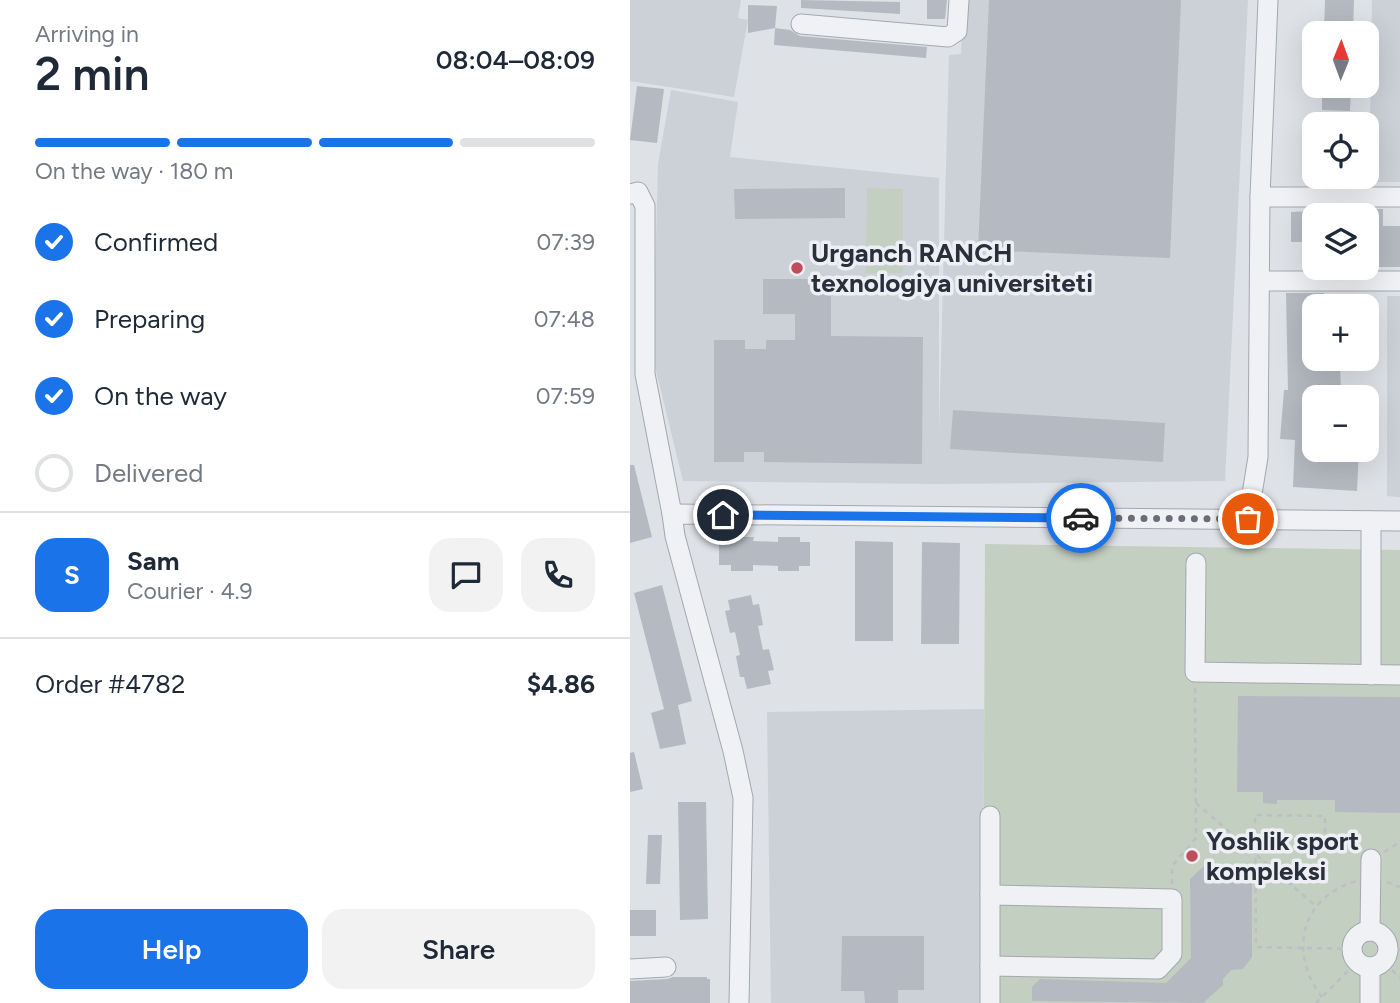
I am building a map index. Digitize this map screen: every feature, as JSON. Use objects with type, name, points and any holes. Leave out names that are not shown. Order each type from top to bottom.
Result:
[{"type":"street","points":[[801,24],[948,37],[957,31],[960,0]]},
{"type":"street","points":[[1248,519],[1258,457],[1260,197],[1268,0]]},
{"type":"street","points":[[630,194],[638,192],[645,206],[645,374],[674,536],[743,797],[739,1003]]},
{"type":"street","points":[[1260,197],[1400,197]]},
{"type":"street","points":[[1259,281],[1400,281]]},
{"type":"street","points":[[672,514],[1400,521]]},
{"type":"street","points":[[1371,521],[1371,675]]},
{"type":"street","points":[[1196,563],[1195,672],[1400,675]]},
{"type":"street","points":[[990,816],[990,1003]]},
{"type":"street","points":[[1370,1003],[1375,956],[1381,935],[1370,931],[1371,859]]},
{"type":"street","points":[[990,895],[1172,899],[1172,954],[1158,969],[990,966]]},
{"type":"street","points":[[630,969],[666,967]]},
{"type":"path","points":[[1172,899],[1172,866],[1196,838],[1195,672]]},
{"type":"path","points":[[1196,803],[1317,906]]},
{"type":"path","points":[[1400,842],[1371,859],[1325,837],[1325,816],[1255,815],[1255,947],[1302,948],[1375,956],[1400,978]]},
{"type":"path","points":[[1322,997],[1309,978],[1302,948],[1303,933],[1317,906],[1329,894],[1344,885],[1370,880],[1385,881],[1400,887]]},
{"type":"path","points":[[1316,1003],[1375,956]]},
{"type":"shaded area","points":[[630,0],[741,0],[738,18],[748,20],[734,97],[630,81]]},
{"type":"shaded area","points":[[964,0],[1248,0],[1225,481],[938,484],[683,481],[653,358],[658,164],[671,90],[738,102],[730,157],[939,178],[939,433],[949,55],[961,54]]},
{"type":"shaded area","points":[[1372,0],[1400,0],[1400,182],[1379,182],[1379,112],[1370,112],[1370,98],[1379,98],[1379,21],[1372,21]]},
{"type":"shaded area","points":[[1387,296],[1400,296],[1400,497],[1387,496]]},
{"type":"shaded area","points":[[984,709],[983,1003],[771,1003],[767,712]]},
{"type":"green space","points":[[867,188],[903,189],[903,273],[866,273]]},
{"type":"green space","name":"Yoshlik sport kompleksi","points":[[985,544],[1400,550],[1400,1003],[983,1003]]},
{"type":"building","points":[[801,0],[900,2],[900,14],[801,8]]},
{"type":"building","points":[[927,0],[947,0],[945,19],[927,19]]},
{"type":"building","points":[[989,0],[1181,0],[1170,258],[978,250]]},
{"type":"building","points":[[1325,0],[1354,0],[1353,21],[1324,21]]},
{"type":"building","points":[[748,5],[777,6],[775,28],[748,33]]},
{"type":"building","points":[[775,28],[790,30],[800,36],[927,47],[926,58],[774,45]]},
{"type":"building","points":[[637,86],[664,89],[657,143],[630,140]]},
{"type":"building","points":[[1322,98],[1351,98],[1350,111],[1322,110]]},
{"type":"building","points":[[845,188],[845,218],[735,219],[734,189]]},
{"type":"building","points":[[1379,209],[1383,209],[1383,226],[1400,226],[1400,267],[1379,267]]},
{"type":"building","points":[[1291,212],[1302,212],[1302,242],[1291,242]]},
{"type":"building","points":[[763,279],[831,279],[831,336],[923,337],[922,464],[764,462],[764,452],[744,452],[744,462],[714,462],[714,340],[745,340],[745,349],[766,349],[766,340],[795,340],[795,314],[763,314]]},
{"type":"building","points":[[1286,293],[1324,293],[1302,294],[1302,371],[1340,371],[1341,385],[1302,385],[1302,462],[1358,462],[1357,491],[1293,487],[1295,440],[1280,439],[1284,390],[1288,390]]},
{"type":"building","points":[[953,410],[1165,423],[1163,462],[950,449]]},
{"type":"building","points":[[630,465],[634,465],[652,537],[630,543]]},
{"type":"building","points":[[732,537],[754,537],[753,541],[778,542],[778,537],[800,537],[800,542],[810,542],[810,566],[799,566],[799,571],[778,571],[778,566],[753,565],[753,571],[731,571],[731,565],[719,565],[719,541],[732,541]]},
{"type":"building","points":[[855,541],[893,542],[893,641],[855,641]]},
{"type":"building","points":[[922,542],[960,543],[959,644],[921,644]]},
{"type":"building","points":[[662,585],[692,701],[678,705],[686,744],[660,749],[651,713],[664,709],[634,593]]},
{"type":"building","points":[[751,595],[753,605],[759,604],[763,625],[758,626],[763,650],[769,649],[774,670],[768,671],[771,684],[747,689],[744,677],[740,677],[736,656],[740,655],[735,632],[730,633],[725,611],[730,610],[728,600]]},
{"type":"building","points":[[1238,696],[1400,697],[1400,813],[1335,812],[1335,800],[1277,800],[1277,804],[1263,803],[1263,792],[1237,792]]},
{"type":"building","points":[[634,752],[643,789],[630,792],[630,753]]},
{"type":"building","points":[[678,802],[706,802],[708,919],[680,920]]},
{"type":"building","points":[[648,835],[662,835],[660,884],[646,884]]},
{"type":"building","points":[[1204,866],[1213,866],[1213,869],[1236,869],[1235,866],[1243,866],[1252,877],[1252,957],[1243,969],[1231,970],[1223,979],[1223,985],[1203,1003],[1032,1001],[1032,987],[1040,979],[1166,983],[1191,958],[1190,879]]},
{"type":"building","points":[[630,910],[656,910],[656,936],[630,936]]},
{"type":"building","points":[[842,936],[924,936],[924,990],[898,990],[898,1003],[865,1003],[864,991],[841,991]]},
{"type":"building","points":[[673,977],[710,979],[710,1003],[630,1003],[630,981]]},
{"type":"way so far","points":[[1081,518],[1248,519]]},
{"type":"place","name":"Urganch RANCH texnologiya universiteti","points":[[797,268]]},
{"type":"place","name":"Yoshlik sport kompleksi","points":[[1192,856]]},
{"type":"route","points":[[723,515],[1081,518]]}]
